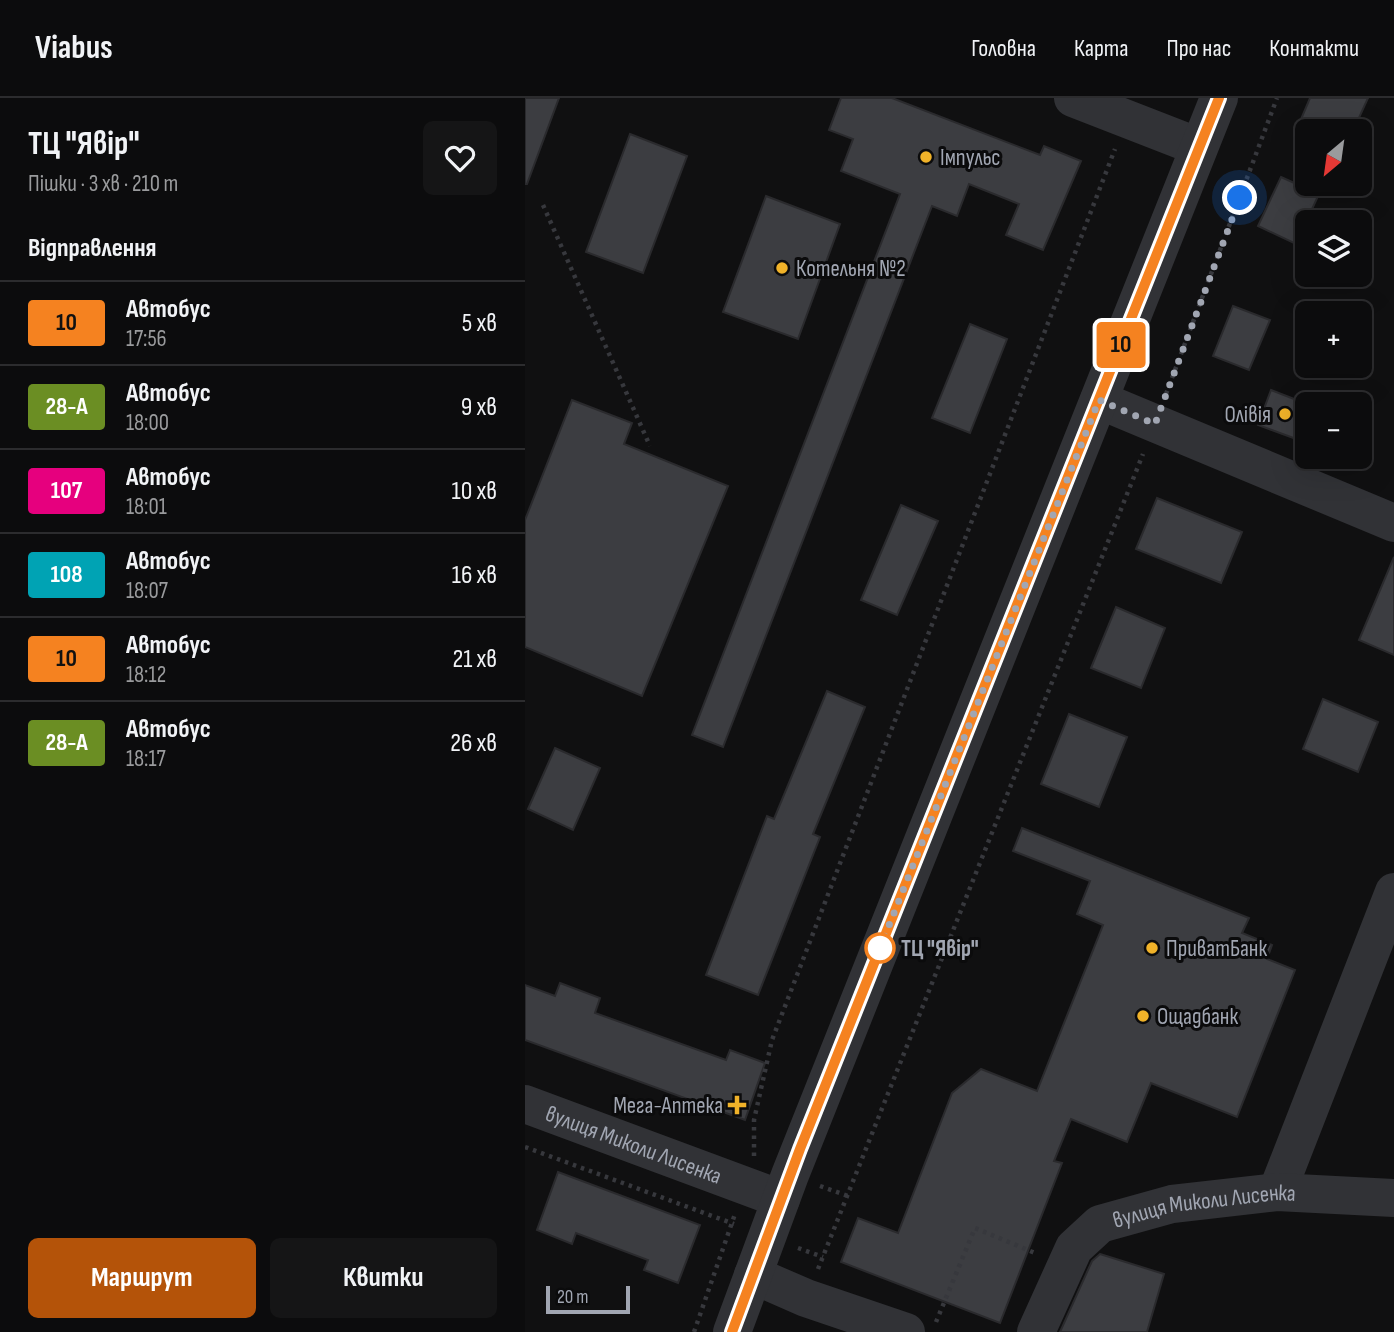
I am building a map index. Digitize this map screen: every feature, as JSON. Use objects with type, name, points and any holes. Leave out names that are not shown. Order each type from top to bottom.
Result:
[{"type":"street","points":[[1073,98],[1199,146]]},
{"type":"street","points":[[732,1332],[753,1275],[750,1230],[781,1199],[1219,98]]},
{"type":"street","points":[[1099,400],[1394,523]]},
{"type":"street","points":[[1277,1192],[1394,892]]},
{"type":"street","name":"вулиця Миколи Лисенка","points":[[525,1104],[781,1199]]},
{"type":"street","name":"вулиця Миколи Лисенка","points":[[1037,1332],[1074,1248],[1100,1224],[1172,1204],[1277,1192],[1394,1198]]},
{"type":"street","points":[[753,1275],[806,1298],[906,1332]]},
{"type":"path","points":[[806,1298],[884,1109],[1155,424],[1277,98]]},
{"type":"path","points":[[754,1161],[754,1119],[772,1040],[1127,119]]},
{"type":"path","points":[[543,205],[650,446]]},
{"type":"path","points":[[525,1147],[750,1230],[694,1332]]},
{"type":"path","points":[[932,1332],[975,1228],[1066,1265]]},
{"type":"building","points":[[525,98],[559,98],[527,184],[525,184]]},
{"type":"building","points":[[841,98],[892,98],[1040,155],[1044,146],[1081,161],[1043,250],[1006,235],[1019,204],[969,184],[957,216],[932,206],[723,747],[692,735],[900,194],[841,171],[853,139],[829,130]]},
{"type":"building","points":[[1310,98],[1368,98],[1358,119],[1301,119]]},
{"type":"building","points":[[630,134],[687,156],[643,273],[586,252]]},
{"type":"building","points":[[1281,177],[1295,183],[1295,196],[1318,196],[1312,210],[1295,210],[1295,244],[1258,226]]},
{"type":"building","name":"Котельня №2","points":[[766,196],[840,224],[798,339],[723,312]]},
{"type":"building","points":[[1233,306],[1270,320],[1249,370],[1213,356]]},
{"type":"building","points":[[970,324],[1007,339],[970,433],[932,418]]},
{"type":"building","name":"Олівія","points":[[1271,390],[1295,399],[1295,439],[1258,425]]},
{"type":"building","points":[[572,400],[632,423],[624,444],[728,486],[642,696],[525,647],[525,520]]},
{"type":"building","points":[[1157,498],[1242,532],[1221,583],[1136,549]]},
{"type":"building","points":[[901,505],[938,521],[897,615],[861,600]]},
{"type":"building","points":[[1394,557],[1394,655],[1359,640]]},
{"type":"building","points":[[1116,607],[1165,628],[1141,688],[1091,668]]},
{"type":"building","points":[[827,691],[865,707],[813,834],[820,837],[758,995],[706,975],[767,816],[774,819]]},
{"type":"building","points":[[1323,699],[1378,722],[1358,772],[1303,749]]},
{"type":"building","points":[[1069,714],[1127,737],[1099,807],[1041,784]]},
{"type":"building","points":[[555,748],[600,768],[573,830],[528,809]]},
{"type":"building","points":[[1022,828],[1249,918],[1242,933],[1272,945],[1267,959],[1295,970],[1237,1117],[1151,1083],[1127,1142],[1071,1119],[1054,1161],[1062,1163],[1000,1323],[841,1262],[858,1218],[898,1233],[952,1093],[981,1069],[1037,1091],[1103,925],[1077,914],[1090,881],[1013,851]]},
{"type":"building","points":[[560,983],[600,998],[595,1013],[726,1060],[730,1050],[765,1063],[745,1120],[525,1040],[525,985],[555,996]]},
{"type":"building","points":[[558,1172],[700,1225],[678,1283],[644,1270],[648,1260],[576,1233],[572,1244],[537,1230]]},
{"type":"building","points":[[1100,1254],[1164,1274],[1147,1332],[1060,1332],[1092,1261]]},
{"type":"bus line","name":"10","points":[[732,1332],[800,1149],[1219,98]]},
{"type":"place","name":"Імпульс","points":[[926,157]]},
{"type":"place","name":"Котельня №2","points":[[782,268]]},
{"type":"place","name":"Олівія","points":[[1285,414]]},
{"type":"place","name":"ТЦ \"Явір\"","points":[[880,948]]},
{"type":"place","name":"ПриватБанк","points":[[1152,948]]},
{"type":"place","name":"Ощадбанк","points":[[1143,1016]]},
{"type":"place","name":"Мега-Аптека","points":[[737,1105]]},
{"type":"route","points":[[880,948],[1099,400],[1155,424],[1240,198]]}]
